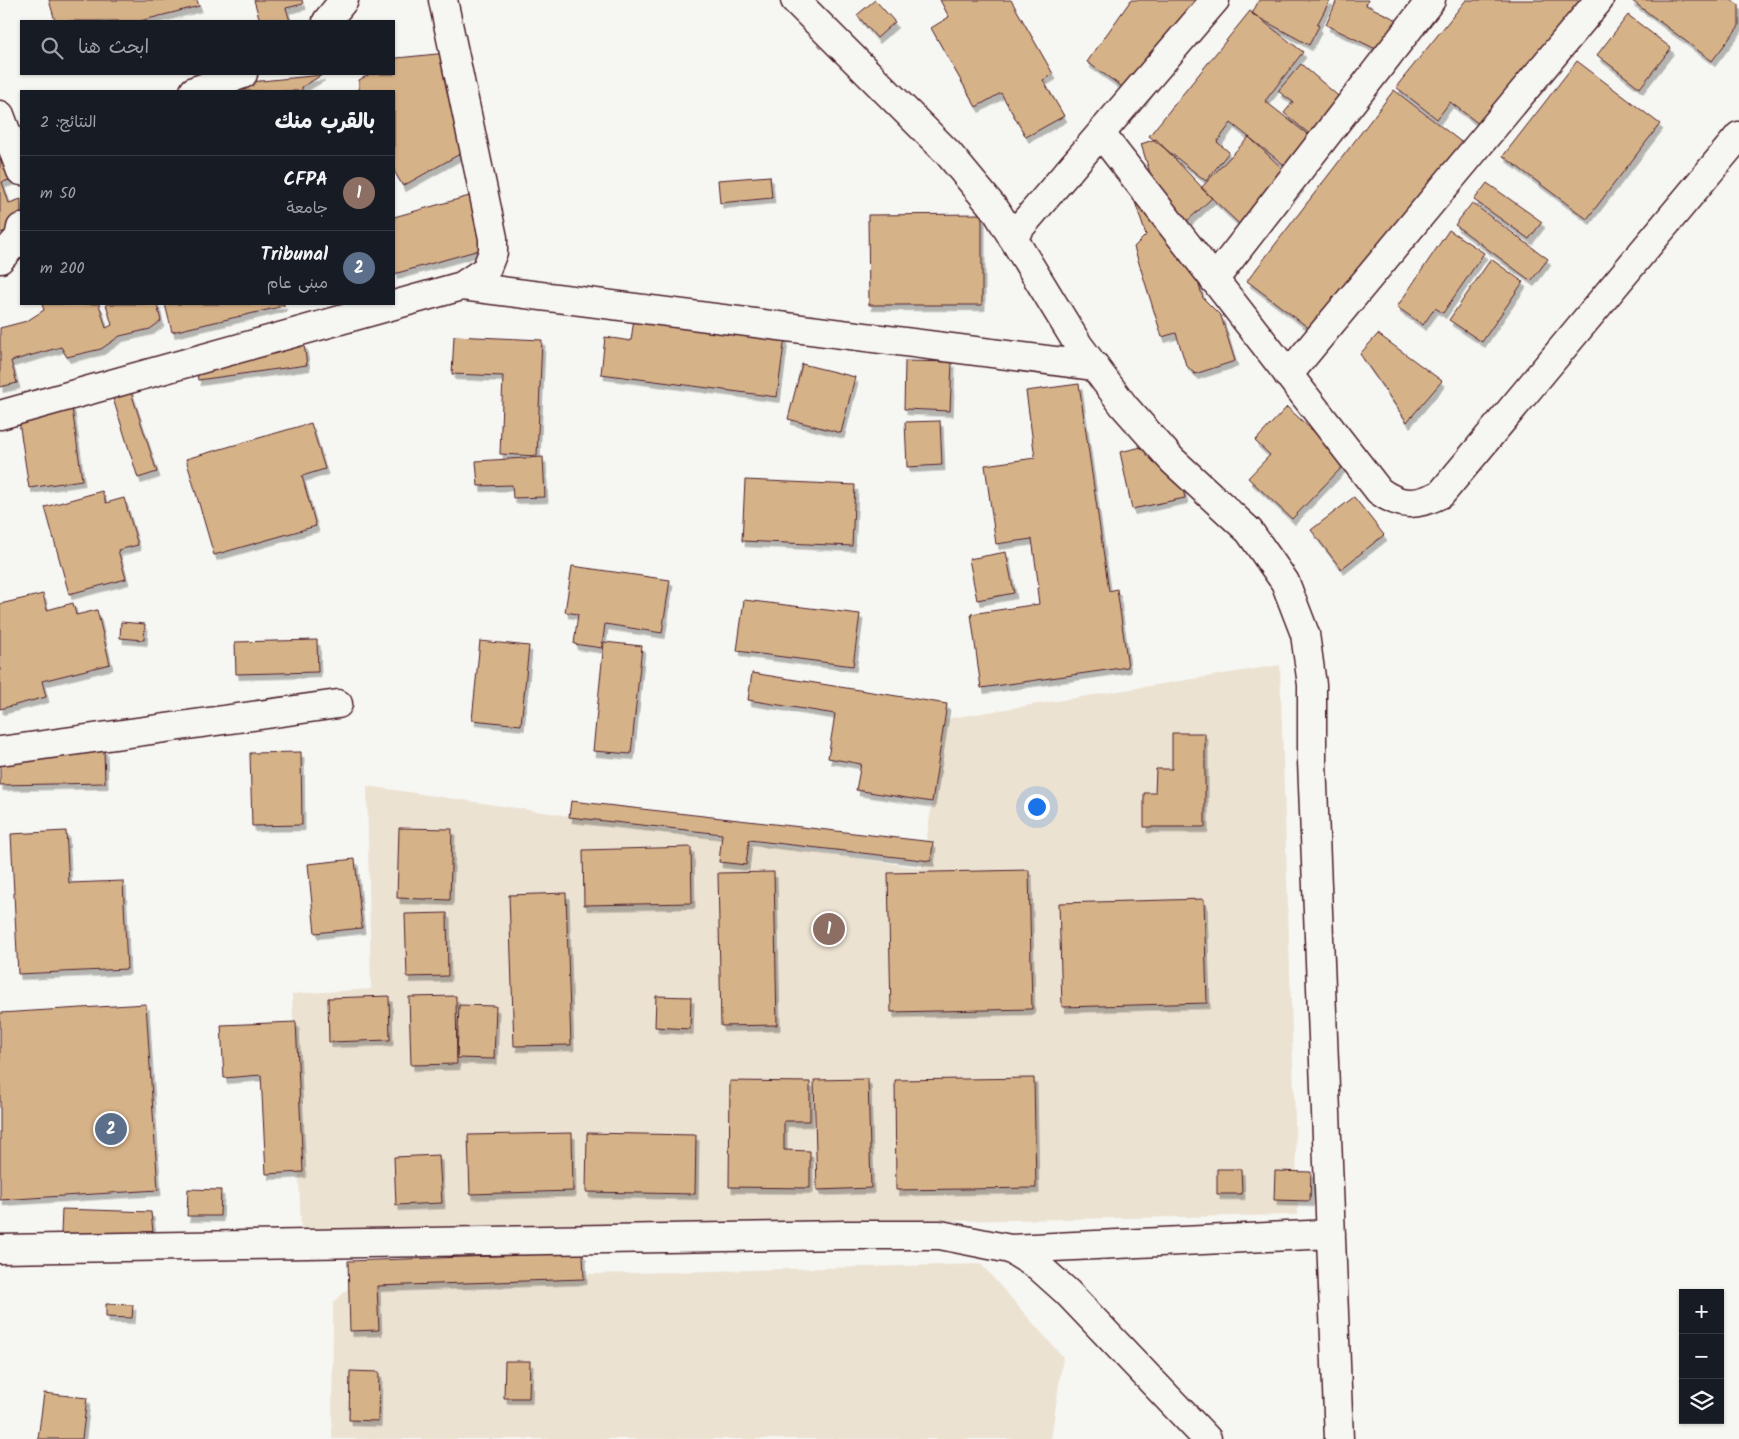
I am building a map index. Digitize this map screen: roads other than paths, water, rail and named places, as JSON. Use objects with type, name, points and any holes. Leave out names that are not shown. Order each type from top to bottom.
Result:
[{"type":"street","points":[[328,20],[344,0]]},
{"type":"street","points":[[395,305],[462,286],[486,270],[493,252],[493,238],[443,0]]},
{"type":"street","points":[[795,0],[948,153],[997,212],[1079,346],[1124,406],[1172,460],[1249,531],[1285,582],[1305,634],[1312,685],[1312,762],[1339,1439]]},
{"type":"street","points":[[1012,237],[1215,0]]},
{"type":"street","points":[[1214,280],[1431,0]]},
{"type":"street","points":[[1288,375],[1599,0]]},
{"type":"street","points":[[197,90],[240,75]]},
{"type":"street","points":[[0,115],[20,168]]},
{"type":"street","points":[[1101,134],[1379,491],[1391,500],[1404,503],[1424,502],[1440,494],[1739,136]]},
{"type":"street","points":[[0,259],[19,238],[20,233]]},
{"type":"street","points":[[462,286],[1095,366]]},
{"type":"street","points":[[0,415],[394,305]]},
{"type":"street","points":[[0,750],[338,704]]},
{"type":"street","points":[[0,1249],[940,1235],[1010,1249],[1331,1234]]},
{"type":"street","points":[[1010,1249],[1038,1266],[1066,1292],[1207,1439]]},
{"type":"place","name":"CFPA","points":[[829,929]]},
{"type":"place","name":"Tribunal","points":[[111,1129]]}]
